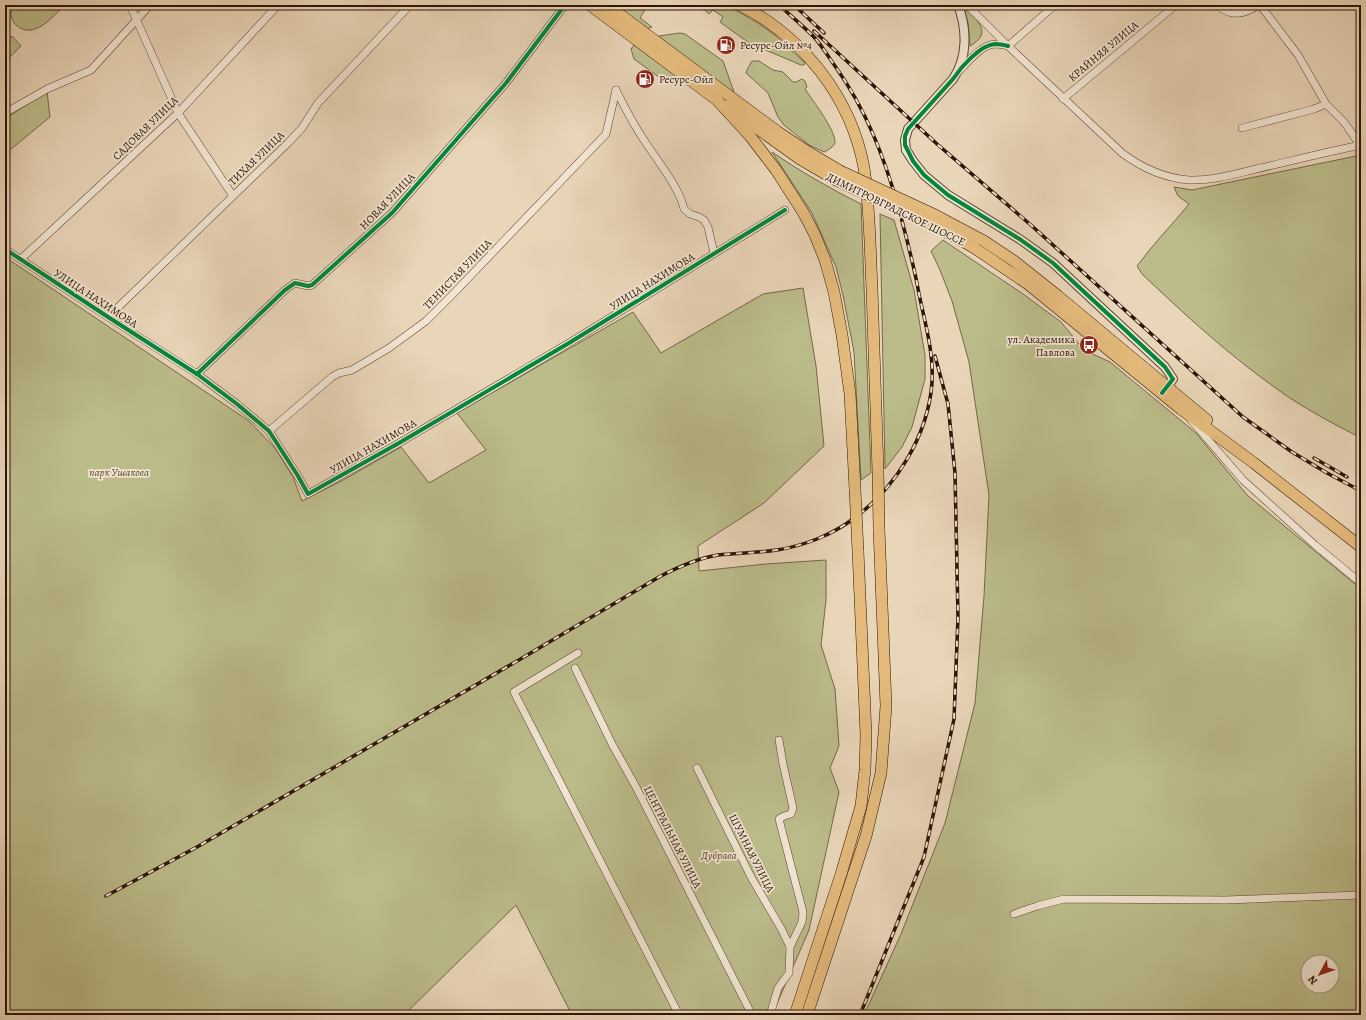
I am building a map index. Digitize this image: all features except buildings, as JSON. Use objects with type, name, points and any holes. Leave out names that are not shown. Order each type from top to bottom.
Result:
[{"type":"main road","name":"ДИМИТРОВГРАДСКОЕ ШОССЕ","points":[[590,5],[717,100],[800,159],[984,241],[1014,261],[1058,296],[1165,390],[1212,424],[1254,463]]},
{"type":"main road","name":"ДИМИТРОВГРАДСКОЕ ШОССЕ","points":[[607,5],[838,175]]},
{"type":"main road","points":[[740,5],[763,18],[786,34],[813,62],[829,82],[844,109],[856,137],[864,168],[869,221],[886,706],[881,773],[866,836],[807,1015]]},
{"type":"main road","points":[[717,100],[750,136],[776,170],[803,212],[815,235],[825,260],[834,292],[842,335],[850,394],[866,735],[865,770],[861,806],[842,871],[795,1015]]},
{"type":"main road","name":"ДИМИТРОВГРАДСКОЕ ШОССЕ","points":[[1165,390],[1181,409],[1254,463],[1361,547]]},
{"type":"street","points":[[130,5],[178,113],[233,196]]},
{"type":"street","points":[[5,113],[47,89],[91,70],[150,5]]},
{"type":"street","name":"САДОВАЯ УЛИЦА","points":[[21,259],[178,113],[278,5]]},
{"type":"street","name":"ТИХАЯ УЛИЦА","points":[[108,317],[288,144],[302,128],[318,103],[410,5]]},
{"type":"street","name":"НОВАЯ УЛИЦА","points":[[197,374],[285,290],[295,283],[308,286],[312,285],[392,213],[506,83],[565,5]]},
{"type":"street","points":[[958,5],[962,16],[965,38],[959,71]]},
{"type":"street","points":[[967,5],[1063,99],[1122,153],[1132,161],[1152,171],[1190,180],[1219,177],[1361,145],[1344,122],[1326,104],[1298,55],[1259,5],[1246,13],[1238,14],[1224,11],[1217,5]]},
{"type":"street","points":[[1008,46],[1055,5]]},
{"type":"street","name":"КРАЙНЯЯ УЛИЦА","points":[[1063,99],[1176,5]]},
{"type":"street","points":[[1008,46],[996,44],[987,46],[976,54],[908,129],[905,136],[905,145],[913,161],[924,175],[948,195],[1021,240],[1061,270],[1165,367],[1173,379],[1165,390]]},
{"type":"street","name":"ТЕНИСТАЯ УЛИЦА","points":[[269,431],[322,384],[339,373],[352,370],[389,348],[426,321],[606,134],[616,90],[641,136],[682,200],[684,209],[690,214],[704,220],[708,227],[714,253]]},
{"type":"street","points":[[1242,128],[1314,109],[1326,104]]},
{"type":"street","name":"УЛИЦА НАХИМОВА","points":[[5,249],[197,374],[237,404],[269,431],[308,494],[406,439],[569,343],[785,210]]},
{"type":"street","points":[[1181,409],[1243,480],[1315,545],[1361,583]]},
{"type":"street","points":[[1220,455],[1221,451],[1225,447],[1234,448]]},
{"type":"street","points":[[578,653],[514,692],[678,1015]]},
{"type":"street","name":"ЦЕНТРАЛЬНАЯ УЛИЦА","points":[[575,668],[612,744],[636,787],[752,1015]]},
{"type":"street","points":[[770,1015],[778,988],[789,973],[790,947],[802,922],[802,912],[779,819],[791,814],[793,808],[779,740]]},
{"type":"street","name":"ШУМНАЯ УЛИЦА","points":[[697,768],[751,877],[782,930],[790,947]]},
{"type":"street","points":[[1014,914],[1064,899],[1226,900],[1361,895]]},
{"type":"green space","points":[[13,5],[65,5],[43,25],[36,29],[30,30],[23,29],[14,23],[11,16]]},
{"type":"green space","points":[[616,5],[648,5],[640,18],[652,27],[646,29]]},
{"type":"green space","points":[[699,5],[724,5],[741,13],[775,35],[805,63],[804,65],[749,43],[720,22],[723,17],[713,10],[709,14]]},
{"type":"green space","points":[[968,10],[976,19],[982,33],[976,42],[970,46],[968,23],[965,12]]},
{"type":"green space","points":[[680,33],[685,34],[723,61],[734,92],[730,92],[658,39],[659,36]]},
{"type":"green space","points":[[12,36],[21,46],[5,62],[5,43]]},
{"type":"green space","points":[[634,45],[683,81],[677,84],[667,83],[634,59],[631,49]]},
{"type":"green space","points":[[752,61],[759,61],[773,70],[783,72],[793,82],[802,79],[805,81],[807,87],[805,89],[824,116],[832,131],[835,144],[832,147],[824,152],[809,145],[784,125],[778,117],[768,93],[746,73]]},
{"type":"green space","points":[[47,91],[50,117],[5,154],[5,119]]},
{"type":"green space","points":[[772,152],[815,179],[861,204],[871,473],[861,480],[854,352],[836,267],[812,213]]},
{"type":"green space","points":[[1361,155],[1361,438],[1307,409],[1259,376],[1191,319],[1142,274],[1137,266],[1189,204],[1178,196],[1174,187],[1192,190]]},
{"type":"green space","points":[[880,214],[894,220],[914,290],[925,355],[925,379],[912,427],[902,447],[885,469]]},
{"type":"green space","points":[[943,240],[1023,294],[1061,322],[1084,350],[1110,362],[1196,433],[1248,496],[1361,589],[1361,1015],[864,1015],[901,934],[945,823],[975,703],[984,596],[989,495],[969,362],[952,301],[931,251]]},
{"type":"green space","points":[[5,257],[249,421],[275,448],[293,477],[302,501],[345,479],[401,447],[429,483],[486,450],[457,413],[633,312],[661,353],[763,294],[803,288],[816,366],[824,446],[764,503],[698,546],[699,571],[826,560],[826,600],[821,645],[835,689],[839,746],[830,768],[839,792],[809,930],[772,1015],[572,1015],[516,905],[404,1015],[5,1015]]},
{"type":"railway","points":[[106,896],[197,847],[659,577],[703,558],[718,555],[777,550],[797,546],[827,535],[845,525],[868,507],[895,477],[907,460],[924,422],[932,383],[932,361],[910,251],[899,209],[881,153],[856,100],[817,40],[779,5]]},
{"type":"railway","points":[[794,5],[824,33]]},
{"type":"railway","points":[[814,31],[937,144],[1032,226],[1243,417],[1292,452],[1361,491]]},
{"type":"railway","points":[[860,1015],[924,857],[954,719],[958,617],[955,473],[948,404],[935,356]]},
{"type":"railway","points":[[1314,458],[1347,477]]},
{"type":"cycle path","points":[[197,374],[285,290],[295,283],[308,286],[312,285],[392,213],[506,83],[565,5]]},
{"type":"cycle path","points":[[1008,46],[997,44],[989,45],[971,57],[908,129],[905,136],[905,145],[913,161],[924,175],[948,195],[1021,240],[1053,263],[1165,367],[1173,379],[1162,393]]},
{"type":"cycle path","points":[[5,249],[197,374],[237,404],[269,431],[308,494],[399,443],[569,343],[785,210]]},
{"type":"place","name":"Ресурс-Ойл №4","points":[[726,45]]},
{"type":"place","name":"Ресурс-Ойл","points":[[645,79]]},
{"type":"place","name":"ул. Академика Павлова","points":[[1089,345]]},
{"type":"park label","name":"парк Ушакова","points":[[119,472]]},
{"type":"park label","name":"Дубрава","points":[[719,855]]}]
